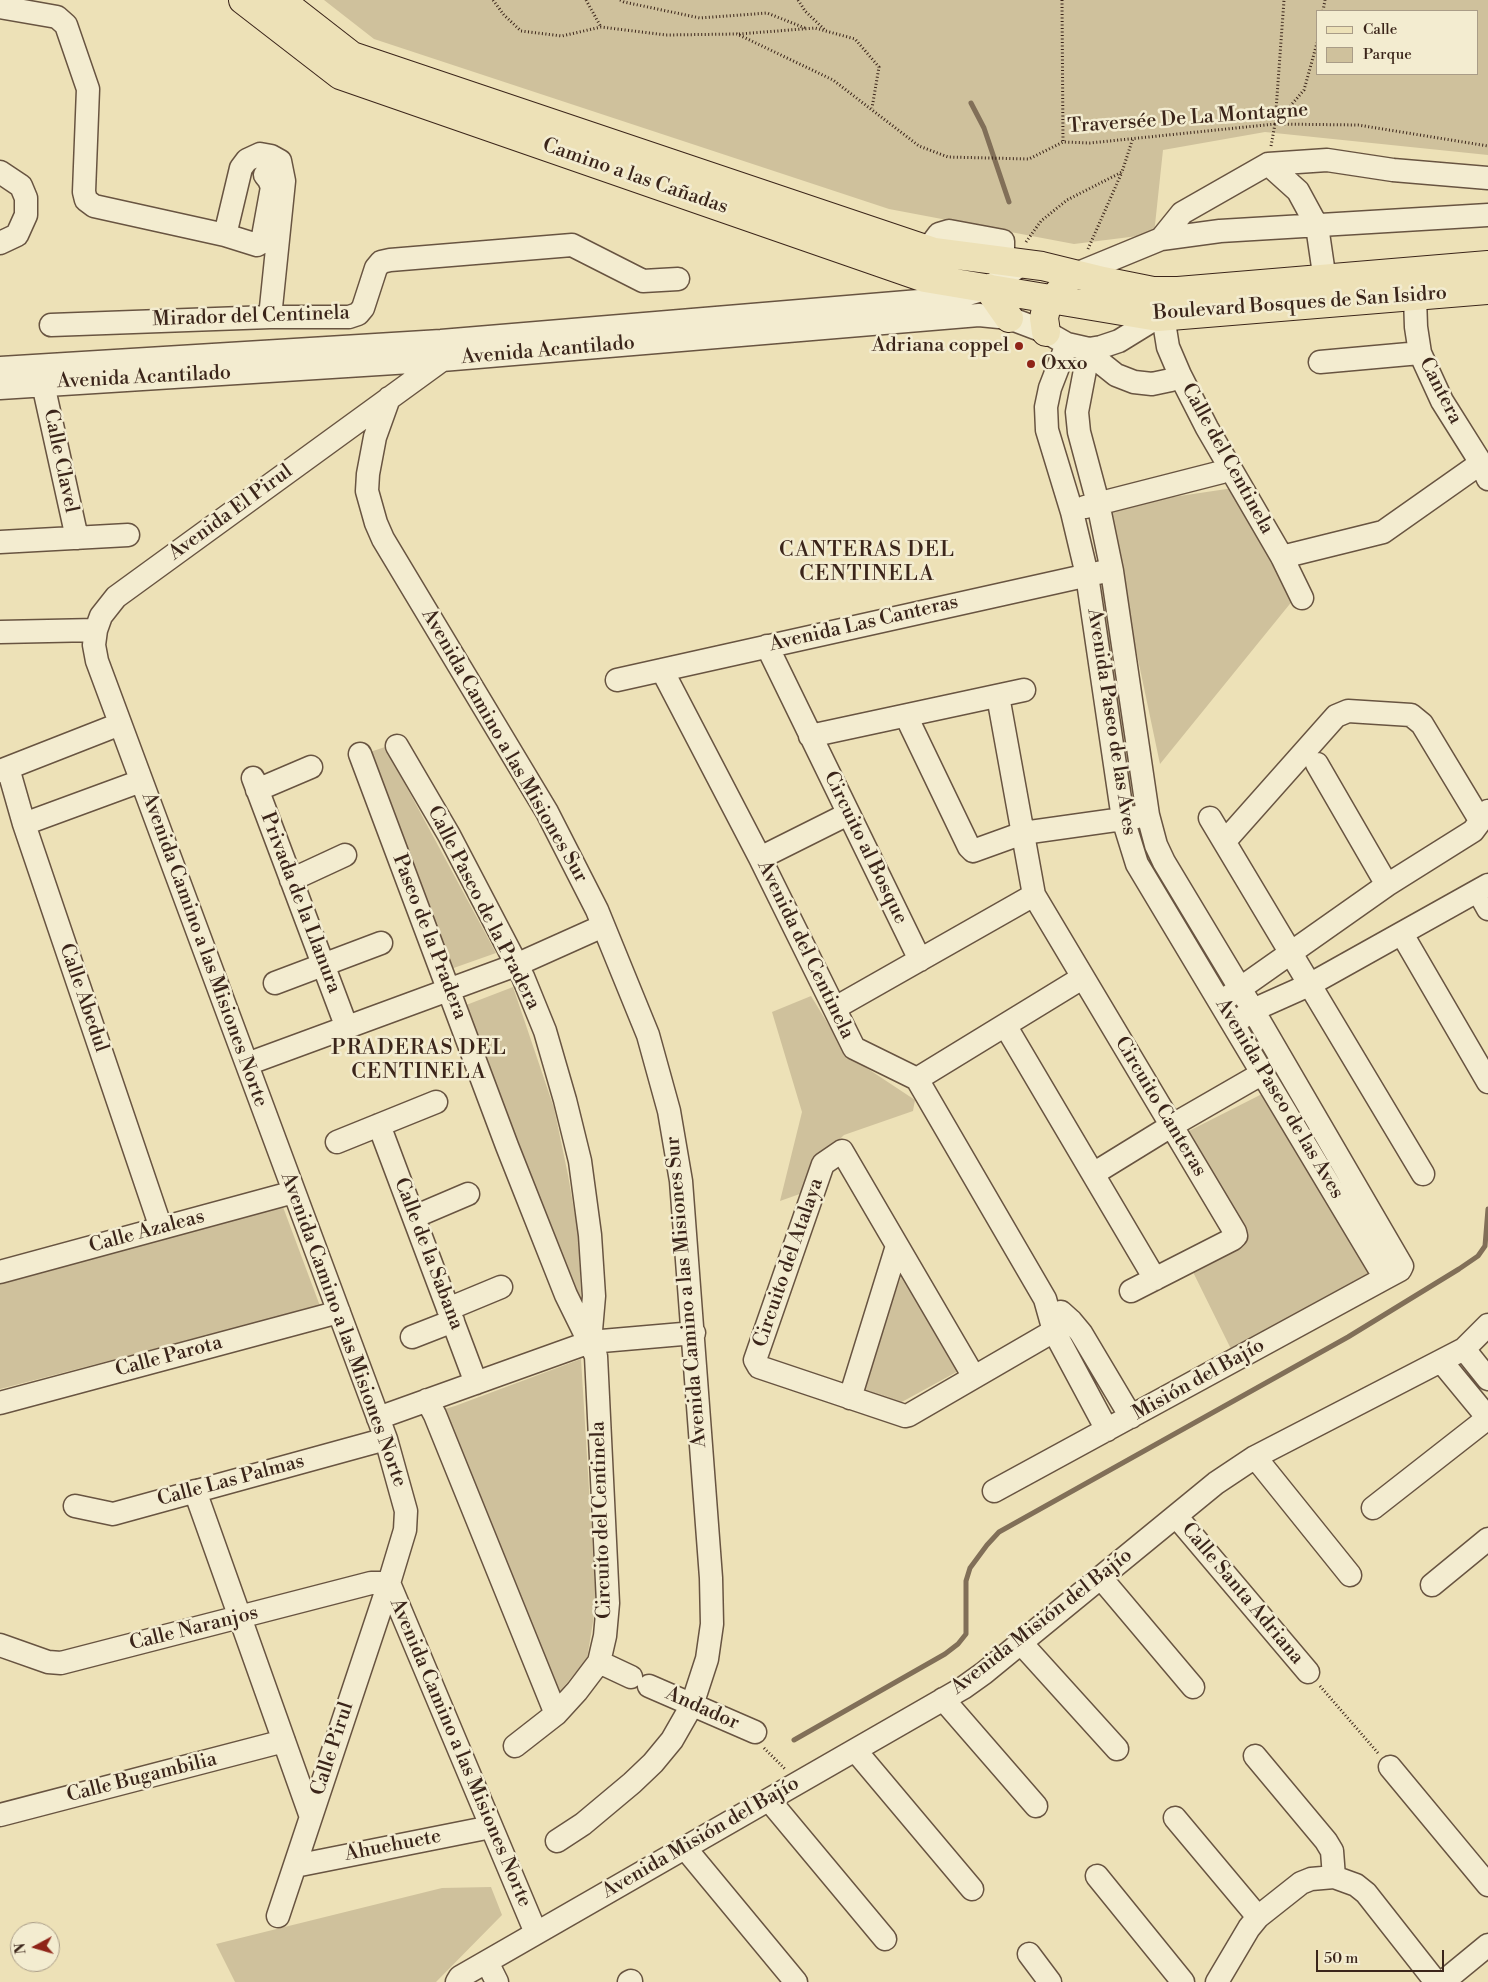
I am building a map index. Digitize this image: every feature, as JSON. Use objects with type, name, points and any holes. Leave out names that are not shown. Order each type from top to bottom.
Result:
[{"type":"main road","name":"Camino a las Cañadas","points":[[243,0],[340,75],[743,201],[927,250],[1013,262],[1076,274]]},
{"type":"main road","name":"Camino a las Cañadas","points":[[280,0],[352,56],[743,201],[918,276],[1053,298]]},
{"type":"main road","name":"Boulevard Bosques de San Isidro","points":[[1076,274],[1153,291],[1488,264]]},
{"type":"main road","points":[[1067,342],[1044,318],[1046,309],[1053,298],[1076,274]]},
{"type":"main road","points":[[988,288],[1009,318]]},
{"type":"main road","name":"Boulevard Bosques de San Isidro","points":[[1053,298],[1161,317],[1488,290]]},
{"type":"street","points":[[0,7],[57,17],[66,25],[88,89],[84,192],[86,200],[94,206],[258,244],[262,242],[272,187],[265,175]]},
{"type":"street","points":[[225,235],[241,168],[247,160],[260,154],[271,156],[280,161],[284,181],[270,317]]},
{"type":"street","points":[[1161,239],[1182,213],[1268,164],[1328,160],[1393,170],[1488,178]]},
{"type":"street","points":[[1268,164],[1298,191],[1317,226],[1323,267],[1321,278]]},
{"type":"street","points":[[0,172],[21,186],[26,198],[26,215],[17,235],[0,243]]},
{"type":"street","points":[[1076,274],[1161,239],[1220,231],[1488,215]]},
{"type":"street","name":"Mirador del Centinela","points":[[51,325],[270,317],[349,317],[358,314],[363,308],[376,268],[381,262],[572,245],[643,282],[678,279]]},
{"type":"street","points":[[918,276],[927,250]]},
{"type":"street","name":"Avenida Acantilado","points":[[0,368],[163,357],[442,351],[955,298],[988,288],[1013,262]]},
{"type":"street","name":"Cantera","points":[[1415,297],[1416,327],[1420,353],[1442,401],[1484,471]]},
{"type":"street","name":"Avenida Acantilado","points":[[0,388],[442,351],[963,316],[1009,318],[1067,342],[1101,363],[1116,375],[1134,382],[1152,384],[1171,380],[1180,375]]},
{"type":"street","points":[[1067,342],[1101,347],[1119,341],[1161,317]]},
{"type":"street","name":"Calle del Centinela","points":[[1161,317],[1168,347],[1180,375],[1207,428],[1282,557],[1302,598]]},
{"type":"street","points":[[162,321],[163,357]]},
{"type":"street","name":"Avenida Paseo de las Aves","points":[[1067,342],[1079,432],[1098,502],[1112,570],[1148,815],[1156,845],[1164,862],[1254,1010],[1401,1262],[1394,1272],[1263,1073],[1137,864],[1123,818],[1087,575],[1072,512],[1047,430],[1046,407],[1050,388],[1067,342]]},
{"type":"street","name":"Avenida El Pirul","points":[[120,724],[97,661],[94,645],[100,616],[116,597],[389,398],[442,351]]},
{"type":"street","points":[[1320,362],[1420,353]]},
{"type":"street","name":"Calle Clavel","points":[[43,384],[77,538]]},
{"type":"street","name":"Avenida Camino a las Misiones Sur","points":[[389,398],[375,437],[368,474],[367,491],[376,523],[383,539],[547,812],[603,926],[648,1035],[669,1111],[681,1181],[694,1333],[711,1578],[712,1624],[707,1659],[692,1706],[672,1740],[653,1763],[583,1824],[557,1841]]},
{"type":"street","points":[[1282,557],[1382,532],[1484,471]]},
{"type":"street","points":[[1072,512],[1098,502],[1222,472]]},
{"type":"street","name":"Calle Clavel","points":[[0,542],[128,535]]},
{"type":"street","name":"Avenida Las Canteras","points":[[617,680],[1112,570]]},
{"type":"street","points":[[0,632],[96,630]]},
{"type":"street","name":"Circuito al Bosque","points":[[768,646],[920,960]]},
{"type":"street","name":"Avenida del Centinela","points":[[662,670],[760,858],[854,1048],[916,1078]]},
{"type":"street","points":[[1102,675],[1127,671]]},
{"type":"street","points":[[810,736],[1024,690]]},
{"type":"street","points":[[998,696],[1034,895],[1082,978],[916,1078],[1063,1326],[1108,1430]]},
{"type":"street","points":[[1221,1002],[1241,990],[1291,952],[1387,885],[1474,830],[1484,816],[1422,724],[1411,716],[1348,710],[1336,716],[1225,841]]},
{"type":"street","points":[[906,716],[973,851],[1023,833],[1148,815]]},
{"type":"street","points":[[4,770],[120,724]]},
{"type":"street","name":"Avenida Camino a las Misiones Norte","points":[[120,724],[386,1439],[406,1511],[405,1530],[389,1583],[536,1933]]},
{"type":"street","name":"Calle Paseo de la Pradera","points":[[397,746],[449,835],[523,977],[545,1031],[580,1161],[590,1235],[594,1296],[590,1342]]},
{"type":"street","name":"Paseo de la Pradera","points":[[360,754],[448,990],[566,1296],[590,1342]]},
{"type":"street","points":[[1318,764],[1387,885]]},
{"type":"street","name":"Privada de la Llanura","points":[[311,767],[255,784],[347,1028]]},
{"type":"street","name":"Calle Abedul","points":[[4,770],[161,1228]]},
{"type":"street","points":[[24,824],[141,781]]},
{"type":"street","points":[[760,858],[848,814]]},
{"type":"street","points":[[1210,818],[1423,1174]]},
{"type":"street","points":[[291,880],[345,855]]},
{"type":"street","points":[[835,1008],[1034,895]]},
{"type":"street","points":[[1233,1023],[1254,1010],[1309,985],[1402,934],[1485,895]]},
{"type":"street","points":[[247,1064],[516,965],[603,926]]},
{"type":"street","points":[[1402,934],[1488,1082]]},
{"type":"street","points":[[275,983],[381,943]]},
{"type":"street","name":"Circuito Canteras","points":[[1082,978],[1236,1236],[1131,1291]]},
{"type":"street","points":[[1004,1025],[1155,1279]]},
{"type":"street","points":[[1093,1174],[1263,1073]]},
{"type":"street","points":[[337,1142],[436,1102]]},
{"type":"street","name":"Calle de la Sabana","points":[[379,1125],[476,1382]]},
{"type":"street","name":"Circuito del Atalaya","points":[[974,1377],[842,1151],[823,1164],[755,1360],[759,1367],[905,1416],[974,1377],[1063,1326]]},
{"type":"street","name":"Calle Azaleas","points":[[0,1272],[294,1192]]},
{"type":"street","points":[[414,1217],[468,1194]]},
{"type":"street","points":[[850,1398],[898,1246]]},
{"type":"street","name":"Misión del Bajío","points":[[994,1491],[1394,1272]]},
{"type":"street","points":[[412,1337],[501,1287]]},
{"type":"street","name":"Calle Parota","points":[[0,1403],[339,1312]]},
{"type":"street","name":"Avenida Misión del Bajío","points":[[457,1982],[460,1977],[769,1800],[943,1699],[984,1673],[1216,1483],[1255,1456],[1464,1349],[1488,1325]]},
{"type":"street","points":[[1063,1326],[1080,1333],[1131,1417]]},
{"type":"street","points":[[378,1418],[590,1342],[694,1333]]},
{"type":"street","name":"Circuito del Centinela","points":[[515,1746],[556,1714],[578,1691],[598,1662],[606,1636],[608,1603],[596,1356],[590,1342]]},
{"type":"street","points":[[1464,1349],[1488,1379]]},
{"type":"street","points":[[1373,1508],[1488,1418],[1441,1361]]},
{"type":"street","points":[[427,1400],[435,1415],[556,1714]]},
{"type":"street","name":"Calle Las Palmas","points":[[75,1506],[113,1514],[386,1439]]},
{"type":"street","points":[[1255,1456],[1350,1576]]},
{"type":"street","points":[[195,1491],[311,1817]]},
{"type":"street","name":"Calle Santa Adriana","points":[[1176,1516],[1308,1672]]},
{"type":"street","points":[[1437,1581],[1488,1540]]},
{"type":"street","points":[[1101,1578],[1193,1687]]},
{"type":"street","name":"Calle Naranjos","points":[[0,1645],[48,1662],[61,1663],[371,1583],[389,1583]]},
{"type":"street","name":"Calle Pirul","points":[[278,1916],[389,1583]]},
{"type":"street","points":[[1021,1643],[1117,1749]]},
{"type":"street","name":"Andador","points":[[598,1662],[692,1706],[755,1732]]},
{"type":"street","points":[[943,1699],[1036,1806]]},
{"type":"street","name":"Calle Bugambilia","points":[[0,1815],[284,1741]]},
{"type":"street","points":[[855,1750],[972,1889]]},
{"type":"street","points":[[1255,1756],[1326,1841],[1332,1851],[1334,1877]]},
{"type":"street","points":[[1390,1766],[1488,1885]]},
{"type":"street","points":[[769,1800],[885,1940]]},
{"type":"street","points":[[1175,1818],[1258,1917]]},
{"type":"street","name":"Ahuehuete","points":[[294,1866],[491,1827]]},
{"type":"street","points":[[685,1848],[796,1982]]},
{"type":"street","points":[[1096,1876],[1182,1982]]},
{"type":"street","points":[[1217,1982],[1249,1928],[1258,1917],[1301,1883],[1334,1877],[1356,1885],[1366,1893],[1436,1982]]},
{"type":"street","points":[[1443,1982],[1488,1945]]},
{"type":"street","points":[[1029,1954],[1050,1982]]},
{"type":"street","points":[[487,1962],[497,1982]]},
{"type":"path","name":"Traversée De La Montagne","points":[[492,0],[521,31],[562,36],[601,27],[666,35],[737,34],[833,80],[872,108],[896,130],[919,146],[948,157],[1029,159],[1063,142],[1090,144],[1275,124],[1358,125],[1488,146]]},
{"type":"path","points":[[586,0],[601,27]]},
{"type":"path","points":[[620,0],[700,18],[767,13],[806,29]]},
{"type":"path","points":[[798,0],[805,11],[825,31]]},
{"type":"path","points":[[1062,0],[1063,142]]},
{"type":"path","points":[[1268,164],[1275,124],[1284,0]]},
{"type":"path","points":[[737,34],[815,28],[855,39],[879,67],[872,108]]},
{"type":"path","points":[[1275,124],[1304,90],[1316,47]]},
{"type":"path","points":[[1076,274],[1122,172],[1134,138]]},
{"type":"path","points":[[1013,262],[1041,221],[1067,200],[1122,172]]},
{"type":"path","points":[[1308,1672],[1390,1766]]},
{"type":"path","points":[[755,1732],[763,1747],[798,1783]]},
{"type":"green space","points":[[324,0],[1488,0],[1488,155],[1265,132],[1163,150],[1154,234],[1074,244],[889,209],[374,39]]},
{"type":"green space","points":[[1240,487],[1302,589],[1160,764],[1106,507]]},
{"type":"green space","points":[[385,747],[496,953],[448,970],[361,755]]},
{"type":"green space","points":[[513,987],[554,1108],[568,1175],[578,1233],[581,1291],[580,1311],[461,1007]]},
{"type":"green space","points":[[811,996],[847,1055],[915,1100],[913,1111],[844,1135],[819,1159],[811,1190],[780,1201],[802,1112],[772,1012]]},
{"type":"green space","points":[[1262,1094],[1373,1274],[1232,1351],[1192,1270],[1242,1237],[1183,1134]]},
{"type":"green space","points":[[283,1207],[320,1306],[0,1389],[0,1282]]},
{"type":"green space","points":[[903,1271],[962,1369],[889,1409],[860,1392]]},
{"type":"green space","points":[[581,1359],[596,1603],[587,1659],[555,1697],[441,1410]]},
{"type":"green space","points":[[491,1887],[502,1915],[436,1982],[235,1982],[216,1944],[442,1888]]},
{"type":"waterway","points":[[971,103],[984,128],[1009,202]]},
{"type":"waterway","points":[[794,1740],[945,1654],[958,1644],[966,1634],[966,1581],[970,1568],[999,1532],[1348,1337],[1459,1269],[1478,1256],[1485,1246],[1488,1209]]},
{"type":"place","name":"Adriana coppel","points":[[1019,346]]},
{"type":"place","name":"Oxxo","points":[[1031,364]]},
{"type":"district","name":"CANTERAS DEL CENTINELA","points":[[867,563]]},
{"type":"district","name":"PRADERAS DEL CENTINELA","points":[[419,1061]]}]
